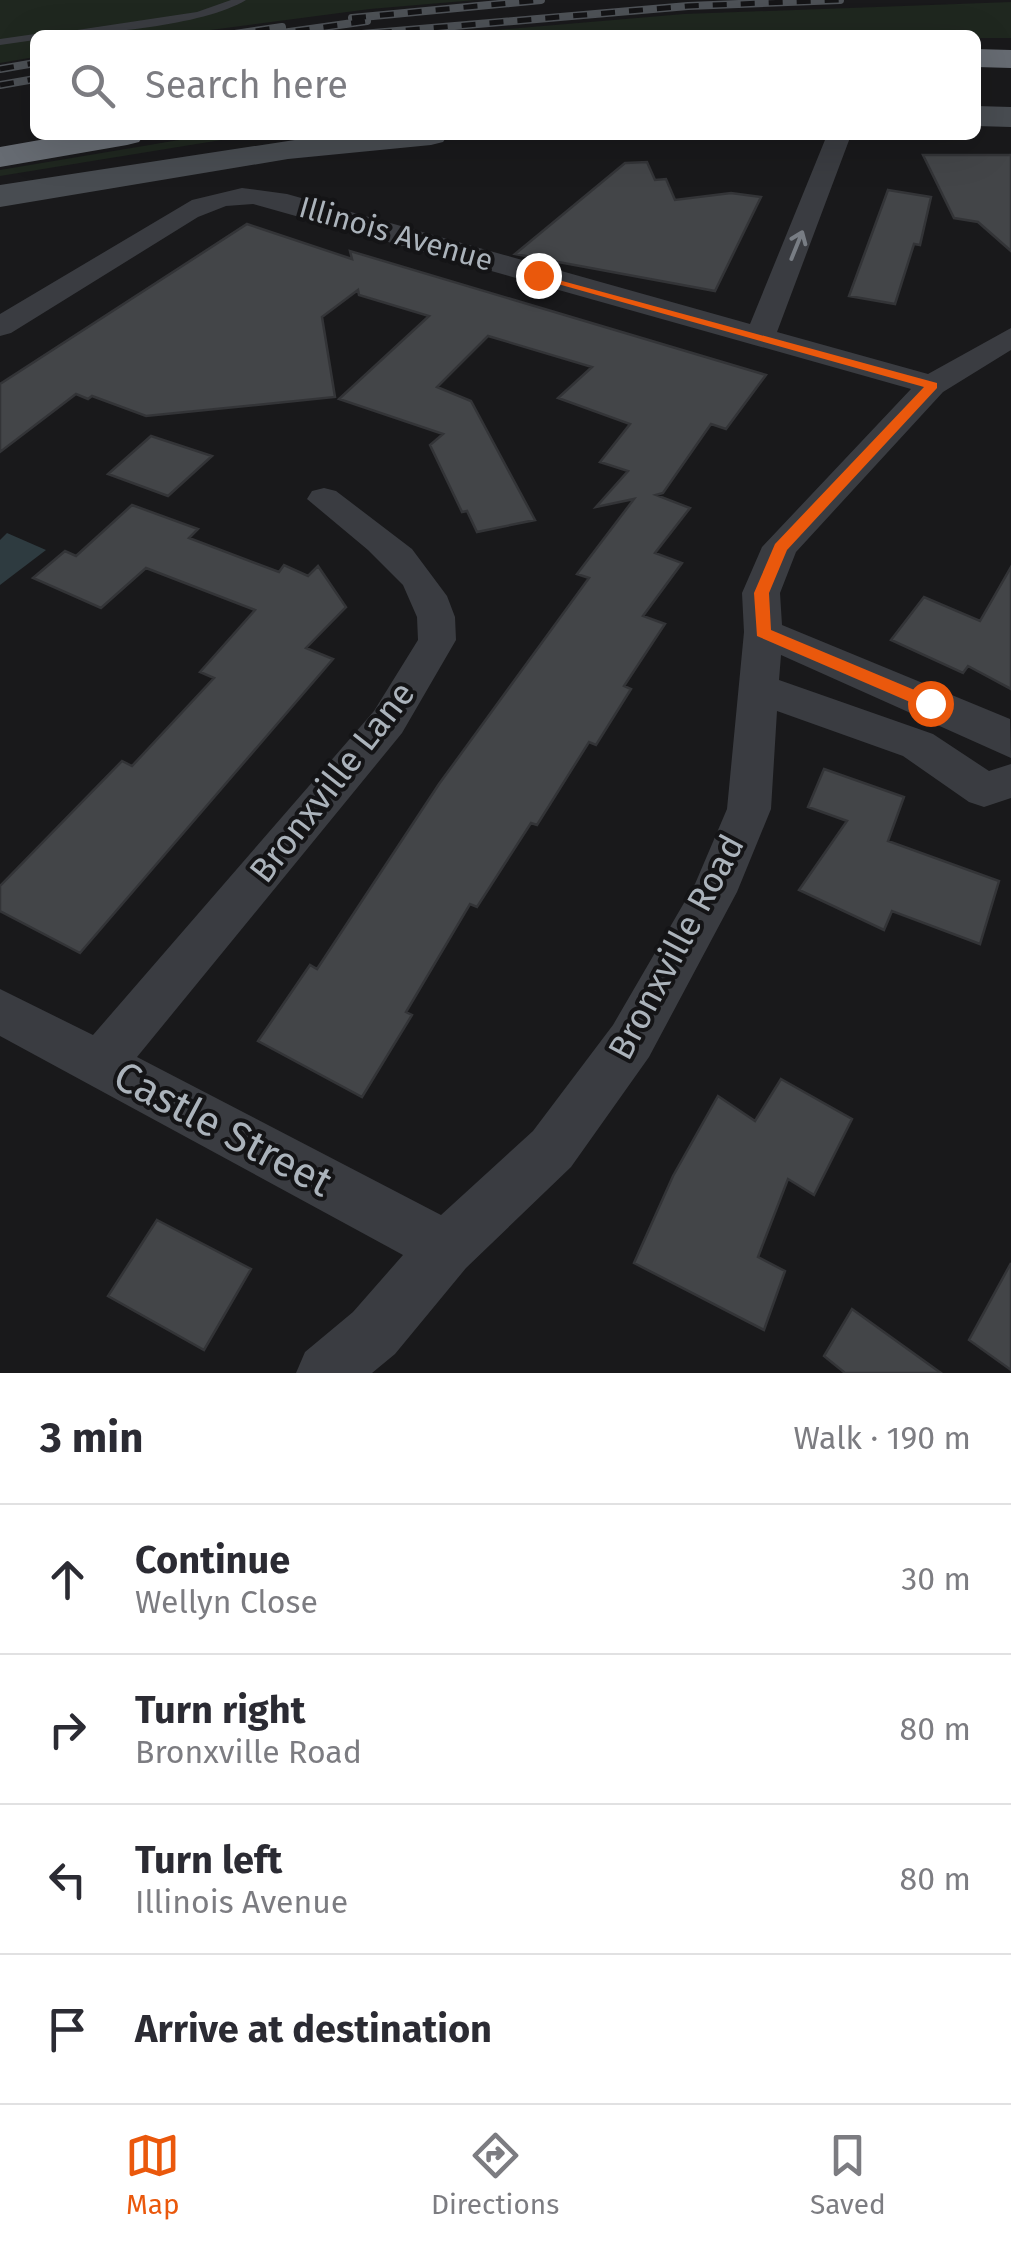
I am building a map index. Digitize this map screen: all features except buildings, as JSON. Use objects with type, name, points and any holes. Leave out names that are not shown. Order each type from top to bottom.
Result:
[{"type":"highway","points":[[981,46],[1011,46]]},
{"type":"highway","points":[[981,58],[1011,59]]},
{"type":"highway","points":[[981,78],[1011,78]]},
{"type":"highway","points":[[0,130],[30,125]]},
{"type":"highway","points":[[0,157],[98,140]]},
{"type":"street","points":[[981,116],[1011,118]]},
{"type":"street","points":[[0,196],[288,149],[380,140]]},
{"type":"street","points":[[760,336],[838,140]]},
{"type":"street","name":"Illinois Avenue","points":[[0,328],[189,211],[218,196],[247,195],[278,200],[932,385]]},
{"type":"street","name":"Bronxville Road","points":[[326,1373],[374,1334],[446,1248],[552,1149],[632,1041],[696,926],[749,809],[763,632],[761,593],[780,548],[932,385],[1011,338]]},
{"type":"street","name":"Bronxville Lane","points":[[100,1064],[388,722],[437,640],[438,626],[430,602],[412,573],[392,549],[324,500]]},
{"type":"street","points":[[763,632],[995,730],[1011,742]]},
{"type":"street","points":[[757,688],[918,745],[984,790],[1011,781]]},
{"type":"street","name":"Castle Street","points":[[0,1011],[446,1248]]},
{"type":"lane","points":[[85,30],[199,14],[241,0]]},
{"type":"lane","points":[[0,42],[30,38]]},
{"type":"lane","points":[[918,745],[930,703]]},
{"type":"shaded area","points":[[0,0],[476,0],[211,30],[30,30],[30,58],[0,63]]},
{"type":"shaded area","points":[[1011,2],[1011,38],[981,38],[981,30],[495,30],[684,14]]},
{"type":"shaded area","points":[[179,140],[221,140],[0,176],[0,170]]},
{"type":"shaded area","points":[[7,533],[46,550],[0,585],[0,540]]},
{"type":"railway","points":[[352,18],[541,0]]},
{"type":"railway","points":[[408,30],[688,6],[840,0]]},
{"type":"railway","points":[[303,30],[367,21]]},
{"type":"railway","points":[[262,30],[282,27]]},
{"type":"railway","points":[[0,69],[30,64]]},
{"type":"railway","points":[[0,85],[30,80]]},
{"type":"route","points":[[538,275],[932,385],[780,548],[761,593],[763,632],[930,703]]}]
